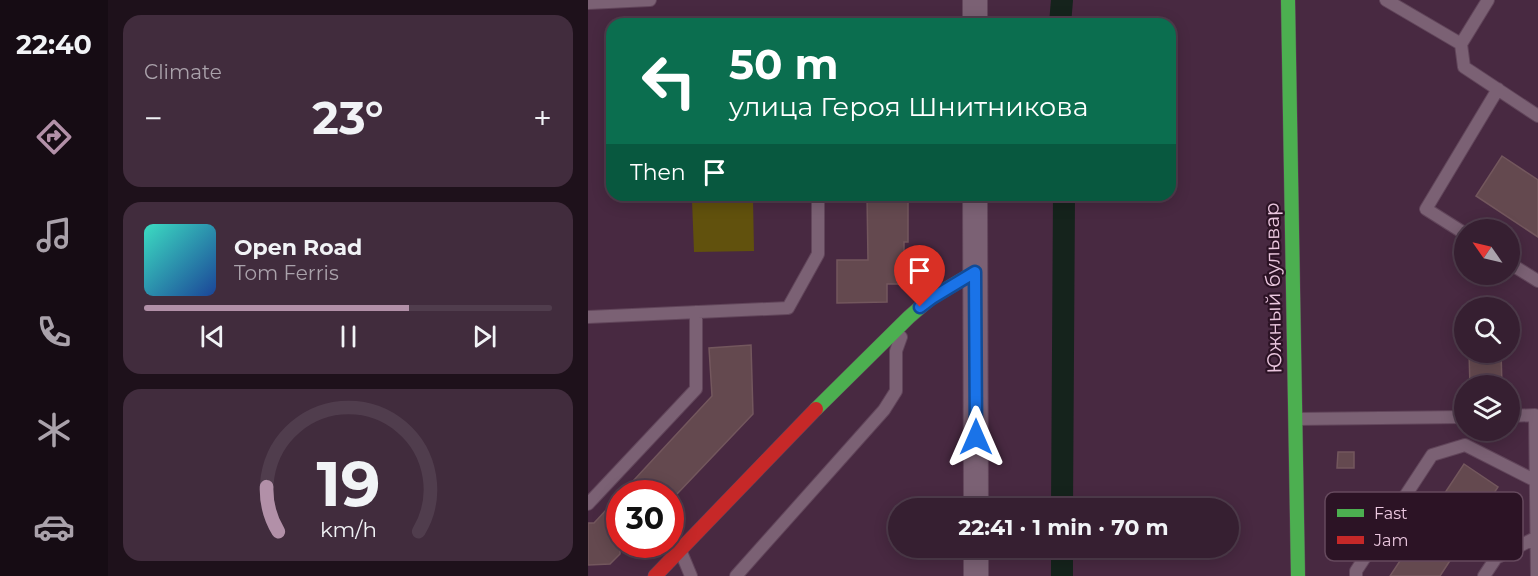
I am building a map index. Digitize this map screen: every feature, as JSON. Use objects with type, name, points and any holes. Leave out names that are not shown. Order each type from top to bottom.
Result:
[{"type":"street","points":[[975,0],[975,18]]},
{"type":"street","name":"Южный бульвар","points":[[1288,0],[1298,576]]},
{"type":"street","points":[[975,201],[976,498]]},
{"type":"street","points":[[684,546],[834,390],[909,317],[932,298],[975,272]]},
{"type":"street","points":[[655,576],[672,558]]},
{"type":"street","points":[[976,558],[976,576]]},
{"type":"lane","points":[[588,3],[650,0]]},
{"type":"lane","points":[[1386,0],[1461,44]]},
{"type":"lane","points":[[1488,0],[1461,44],[1464,67],[1538,116]]},
{"type":"lane","points":[[1454,227],[1426,209],[1498,90]]},
{"type":"lane","points":[[588,317],[788,308],[818,254],[818,201]]},
{"type":"lane","points":[[1520,270],[1538,281]]},
{"type":"lane","points":[[588,504],[696,389],[696,312]]},
{"type":"lane","points":[[736,576],[890,400],[896,391],[896,351],[909,317]]},
{"type":"lane","points":[[1520,416],[1537,416],[1537,576]]},
{"type":"lane","points":[[1295,419],[1454,417]]},
{"type":"lane","points":[[1408,492],[1432,455],[1465,445],[1537,482]]},
{"type":"lane","points":[[1523,544],[1537,537]]},
{"type":"lane","points":[[683,558],[691,576]]},
{"type":"lane","points":[[1356,576],[1356,571],[1363,561]]},
{"type":"lane","points":[[1484,576],[1494,561]]},
{"type":"shaded area","points":[[692,201],[753,201],[754,251],[694,252]]},
{"type":"building","points":[[1502,156],[1538,180],[1538,237],[1520,225],[1520,219],[1511,219],[1476,196]]},
{"type":"building","points":[[867,201],[908,201],[908,242],[904,242],[904,284],[887,284],[887,302],[837,303],[837,260],[868,260]]},
{"type":"building","points":[[751,345],[753,414],[684,487],[684,480],[634,480],[712,396],[709,348]]},
{"type":"building","points":[[1469,363],[1501,363],[1502,375],[1470,375]]},
{"type":"building","points":[[1338,452],[1354,452],[1354,468],[1337,468]]},
{"type":"building","points":[[1464,464],[1498,487],[1495,492],[1446,492]]},
{"type":"building","points":[[606,510],[606,558],[616,558],[610,564],[588,565],[588,523],[594,523]]},
{"type":"building","points":[[1400,561],[1450,561],[1440,576],[1390,576]]},
{"type":"waterway","points":[[1060,18],[1062,0]]},
{"type":"waterway","points":[[1062,498],[1064,201]]},
{"type":"waterway","points":[[1062,558],[1062,576]]},
{"type":"traffic: fast","points":[[1288,0],[1298,576]]},
{"type":"traffic: fast","points":[[816,409],[931,298],[975,272]]},
{"type":"traffic: jam","points":[[655,576],[816,409]]},
{"type":"route","points":[[920,307],[975,272],[976,437]]}]
